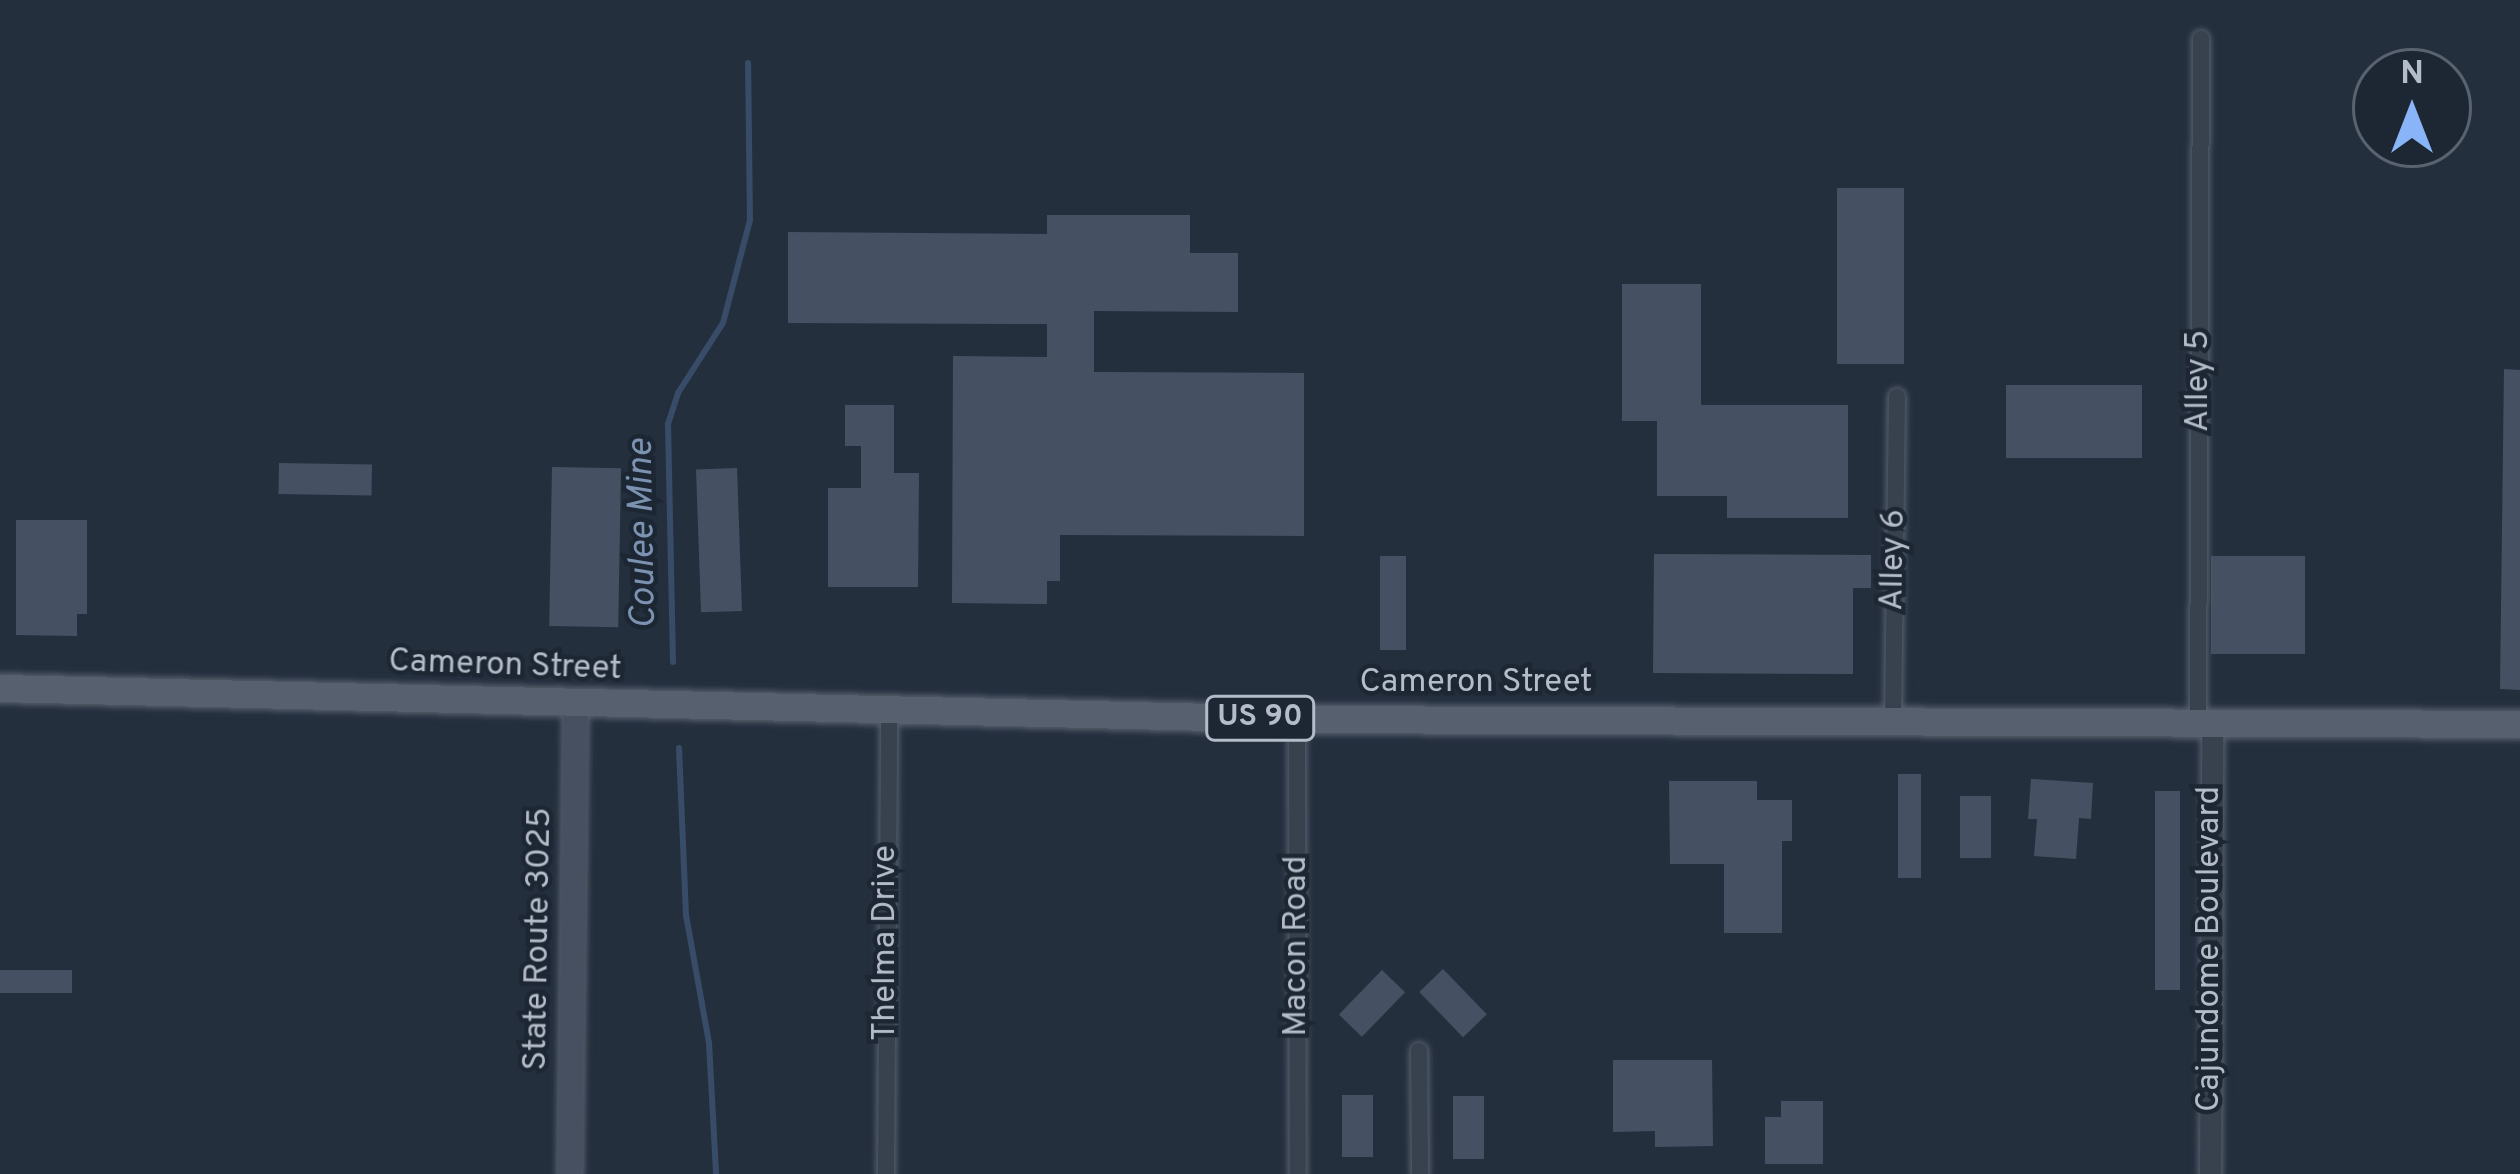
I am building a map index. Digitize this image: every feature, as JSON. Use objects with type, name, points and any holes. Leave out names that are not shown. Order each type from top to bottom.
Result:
[{"type":"main road","name":"Cameron Street","points":[[0,688],[889,713],[1297,719],[2520,724]]},
{"type":"main road","name":"State Route 3025","points":[[570,1174],[576,705]]},
{"type":"street","name":"Alley 5","points":[[2201,39],[2205,723]]},
{"type":"street","name":"Alley 6","points":[[1893,723],[1897,397]]},
{"type":"street","name":"Thelma Drive","points":[[886,1174],[889,713]]},
{"type":"street","name":"Macon Road","points":[[1297,719],[1298,1174]]},
{"type":"street","name":"Cajundome Boulevard","points":[[2205,723],[2210,1174]]},
{"type":"street","points":[[1419,1051],[1420,1174]]},
{"type":"building","points":[[1837,188],[1904,188],[1904,364],[1837,364]]},
{"type":"building","points":[[1047,215],[1190,215],[1190,253],[1238,253],[1238,312],[1094,311],[1094,372],[1304,373],[1304,536],[1060,535],[1060,581],[1047,581],[1047,604],[952,603],[953,356],[1047,357],[1047,324],[788,323],[788,232],[1047,234]]},
{"type":"building","points":[[1622,284],[1701,284],[1701,405],[1848,405],[1848,518],[1727,518],[1727,496],[1657,496],[1657,421],[1622,421]]},
{"type":"building","points":[[2504,369],[2520,370],[2520,690],[2500,689]]},
{"type":"building","points":[[2006,385],[2142,385],[2142,458],[2006,458]]},
{"type":"building","points":[[845,405],[894,405],[894,473],[919,473],[918,587],[828,587],[828,488],[861,488],[861,446],[845,446]]},
{"type":"building","points":[[279,463],[372,465],[371,496],[278,494]]},
{"type":"building","points":[[552,467],[621,468],[618,627],[549,626]]},
{"type":"building","points":[[737,468],[742,611],[701,612],[696,469]]},
{"type":"building","points":[[16,520],[87,520],[87,614],[77,614],[77,636],[16,635]]},
{"type":"building","points":[[1654,554],[1871,555],[1871,588],[1853,588],[1853,674],[1653,673]]},
{"type":"building","points":[[1380,556],[1406,556],[1406,650],[1380,650]]},
{"type":"building","points":[[2211,556],[2305,556],[2305,654],[2211,654]]},
{"type":"building","points":[[1898,774],[1921,774],[1921,878],[1898,878]]},
{"type":"building","points":[[2031,779],[2093,783],[2091,819],[2079,818],[2076,859],[2034,856],[2037,819],[2028,819]]},
{"type":"building","points":[[1669,781],[1757,781],[1757,800],[1792,800],[1792,841],[1782,841],[1782,933],[1724,933],[1724,864],[1670,864]]},
{"type":"building","points":[[2155,791],[2180,791],[2180,990],[2155,990]]},
{"type":"building","points":[[1960,796],[1991,796],[1991,858],[1960,858]]},
{"type":"building","points":[[1443,969],[1487,1014],[1463,1037],[1419,992]]},
{"type":"building","points":[[0,970],[72,970],[72,993],[0,993]]},
{"type":"building","points":[[1382,970],[1405,992],[1362,1037],[1339,1015]]},
{"type":"building","points":[[1613,1060],[1712,1060],[1713,1146],[1655,1147],[1655,1131],[1613,1132]]},
{"type":"building","points":[[1342,1095],[1373,1095],[1373,1157],[1342,1157]]},
{"type":"building","points":[[1453,1096],[1484,1096],[1484,1159],[1453,1159]]},
{"type":"building","points":[[1781,1101],[1823,1101],[1823,1164],[1765,1164],[1765,1117],[1781,1117]]},
{"type":"waterway","name":"Coulee Mine","points":[[673,662],[668,424],[678,393],[723,323],[750,220],[748,63]]},
{"type":"waterway","name":"Coulee Mine","points":[[679,748],[686,915],[709,1043],[716,1174]]}]
